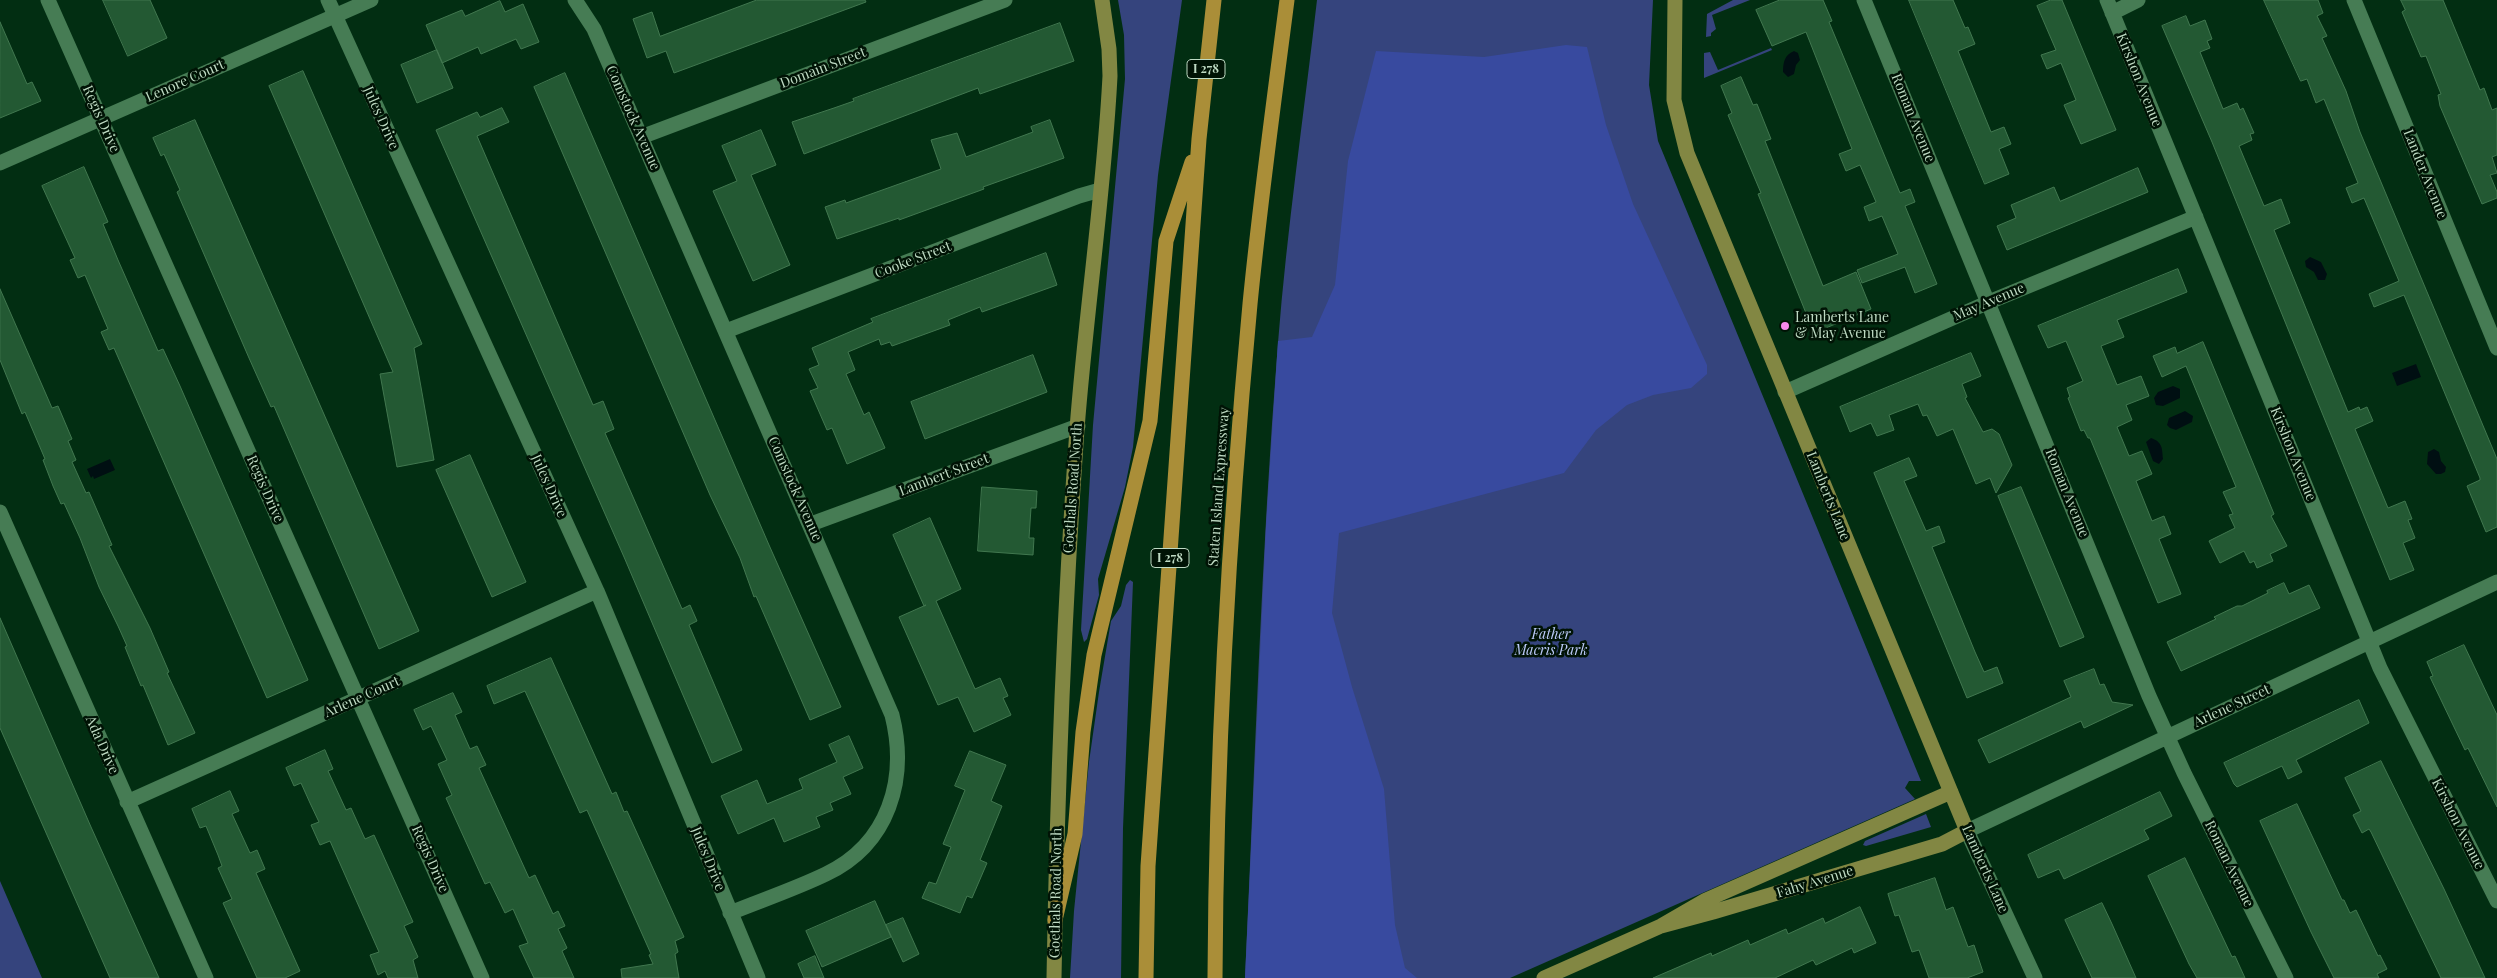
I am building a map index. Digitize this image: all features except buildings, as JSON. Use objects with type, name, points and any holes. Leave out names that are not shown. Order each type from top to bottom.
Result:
[{"type":"highway","name":"I 278","points":[[1146,978],[1148,866],[1199,139],[1214,0]]},
{"type":"highway","name":"Staten Island Expressway","points":[[1215,978],[1220,743],[1232,516],[1250,303],[1287,0]]},
{"type":"highway","points":[[1055,920],[1075,834],[1083,732],[1094,655],[1150,421],[1166,241],[1199,139]]},
{"type":"main road","name":"Goethals Road North","points":[[1054,978],[1058,773],[1078,426],[1110,76],[1109,50],[1102,0]]},
{"type":"main road","name":"Lamberts Lane","points":[[1675,0],[1673,80],[1681,135],[1967,831]]},
{"type":"main road","name":"Fahy Avenue","points":[[1544,978],[1661,926],[1706,900],[1951,792]]},
{"type":"main road","name":"Fahy Avenue","points":[[1661,926],[1942,844],[1967,831]]},
{"type":"street","name":"Regis Drive","points":[[48,0],[482,978]]},
{"type":"street","name":"Jules Drive","points":[[328,0],[597,591],[758,978]]},
{"type":"street","name":"Lenore Court","points":[[0,163],[371,0]]},
{"type":"street","name":"Comstock Avenue","points":[[574,0],[594,29],[811,524],[892,715],[898,738],[899,765],[895,791],[888,811],[874,835],[860,850],[827,874],[730,913]]},
{"type":"street","name":"Domain Street","points":[[641,137],[1005,0]]},
{"type":"street","name":"Roman Avenue","points":[[1864,0],[2168,736],[2286,978]]},
{"type":"street","points":[[2109,6],[2138,0]]},
{"type":"street","name":"Lander Avenue","points":[[2354,0],[2497,348]]},
{"type":"street","name":"Kirshon Avenue","points":[[2109,6],[2380,668],[2497,901]]},
{"type":"street","name":"Cooke Street","points":[[726,331],[1079,196],[1100,190]]},
{"type":"street","name":"May Avenue","points":[[1785,392],[1989,302],[2196,217]]},
{"type":"street","name":"Lambert Street","points":[[811,524],[1078,426]]},
{"type":"street","name":"Ada Drive","points":[[0,512],[206,978]]},
{"type":"street","name":"Arlene Street","points":[[1967,831],[2497,582]]},
{"type":"street","name":"Arlene Court","points":[[127,802],[597,591]]},
{"type":"street","name":"Lamberts Lane","points":[[1967,831],[2035,978]]},
{"type":"green space","points":[[1118,0],[1182,0],[1158,175],[1133,447],[1125,487],[1098,579],[1099,595],[1087,639],[1084,642],[1081,630],[1093,425],[1125,79],[1124,35]]},
{"type":"green space","name":"Father Macris Park","points":[[1317,0],[1653,0],[1649,85],[1658,141],[1921,781],[1909,781],[1905,788],[1915,799],[1510,978],[1245,978],[1272,422],[1286,257]]},
{"type":"green space","points":[[1733,0],[1750,0],[1712,15],[1716,29],[1711,33],[1711,36],[1706,37],[1707,14]]},
{"type":"green space","points":[[1771,48],[1772,50],[1704,78],[1704,53],[1710,52],[1718,70]]},
{"type":"green space","points":[[1130,580],[1133,582],[1123,828],[1121,978],[1070,978],[1074,911],[1089,762],[1099,692],[1111,621],[1121,606],[1126,585]]},
{"type":"green space","points":[[1926,814],[1931,827],[1866,846],[1863,845],[1865,841]]},
{"type":"green space","points":[[0,881],[42,978],[0,978]]},
{"type":"shaded area","points":[[1566,45],[1587,47],[1606,125],[1633,204],[1707,365],[1707,374],[1691,388],[1653,395],[1627,405],[1596,430],[1564,473],[1339,533],[1332,613],[1352,687],[1384,789],[1395,925],[1405,968],[1417,978],[1245,978],[1266,526],[1278,341],[1312,337],[1335,285],[1348,161],[1376,51],[1484,57]]},
{"type":"shaded area","points":[[1794,51],[1798,53],[1800,60],[1796,65],[1794,74],[1788,77],[1783,72],[1784,62],[1786,57]]},
{"type":"shaded area","points":[[2310,257],[2321,262],[2327,274],[2325,280],[2318,280],[2314,272],[2306,267],[2305,261]]},
{"type":"shaded area","points":[[2416,364],[2421,377],[2397,386],[2392,373]]},
{"type":"shaded area","points":[[2173,386],[2180,389],[2180,398],[2163,406],[2156,405],[2154,398],[2158,392]]},
{"type":"shaded area","points":[[2185,411],[2193,416],[2192,422],[2176,430],[2167,425],[2169,418]]},
{"type":"shaded area","points":[[2151,438],[2161,446],[2163,459],[2159,464],[2153,461],[2146,442]]},
{"type":"shaded area","points":[[2434,449],[2439,452],[2441,461],[2446,467],[2445,472],[2441,474],[2436,474],[2427,464],[2428,452]]},
{"type":"shaded area","points":[[110,459],[115,470],[94,479],[93,476],[91,478],[87,469]]},
{"type":"place","name":"Lamberts Lane & May Avenue","points":[[1785,326]]}]
